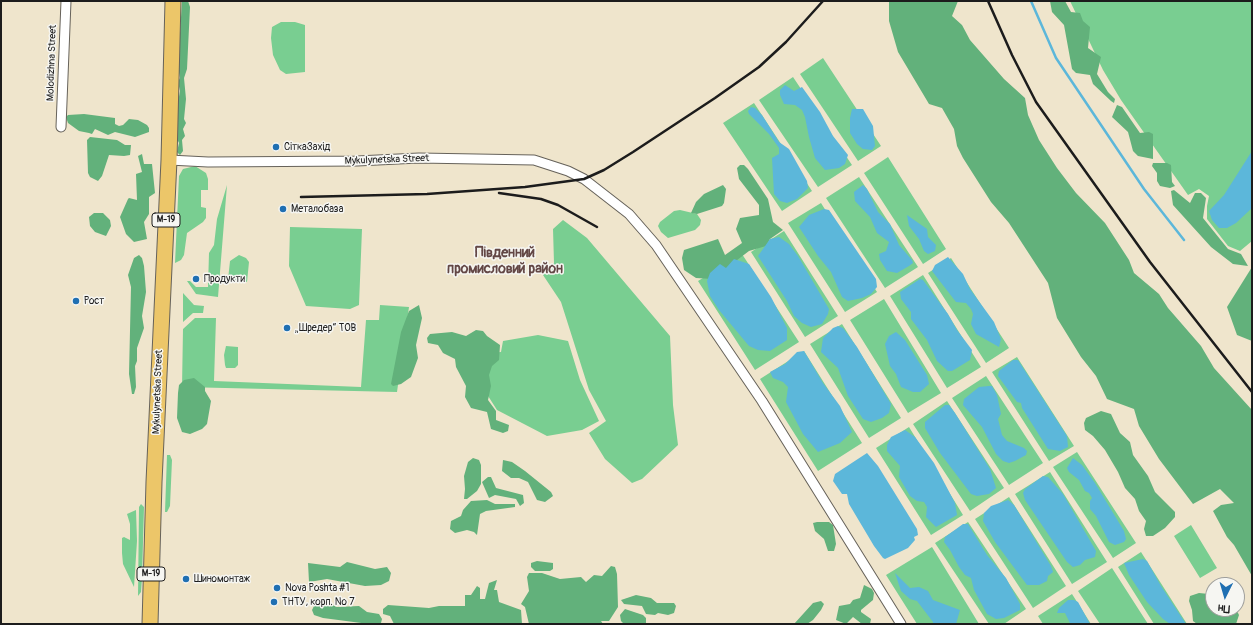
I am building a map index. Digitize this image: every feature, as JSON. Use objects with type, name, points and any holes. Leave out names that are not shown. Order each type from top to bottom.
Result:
[{"type":"highway","name":"Mykulynetska Street","points":[[150,624],[154,482],[169,160],[173,1]]},
{"type":"street","name":"Molodizhna Street","points":[[60,127],[66,1]]},
{"type":"street","name":"Mykulynetska Street","points":[[169,160],[214,162],[357,161],[419,158],[534,160],[568,171],[584,179],[629,214],[644,229],[762,401],[901,624]]},
{"type":"green space","points":[[182,1],[188,1],[190,7],[187,69],[184,78],[186,99],[184,119],[186,123],[183,129],[185,136],[182,140],[183,151],[180,155],[177,152],[179,143],[177,139],[178,129],[176,123],[178,118],[176,114],[180,91],[178,82],[180,78],[178,66]]},
{"type":"green space","points":[[889,1],[958,1],[952,16],[962,25],[970,40],[1004,79],[1025,98],[1028,115],[1039,140],[1057,168],[1076,193],[1105,223],[1129,260],[1134,273],[1159,294],[1168,308],[1201,346],[1214,368],[1252,410],[1252,576],[1234,545],[1227,537],[1213,511],[1221,505],[1234,503],[1220,489],[1193,504],[1159,459],[1139,426],[1134,409],[1107,399],[1096,376],[1081,357],[1057,318],[1048,283],[1009,223],[991,202],[963,158],[957,146],[954,129],[942,108],[929,104],[898,52],[889,21]]},
{"type":"green space","points":[[1050,1],[1065,1],[1071,12],[1080,13],[1083,21],[1090,27],[1088,48],[1101,57],[1097,74],[1108,92],[1115,99],[1114,103],[1093,84],[1090,75],[1076,73],[1072,69],[1064,25],[1052,12]]},
{"type":"green space","points":[[1070,1],[1252,1],[1252,241],[1240,251],[1228,246],[1207,219],[1209,196],[1199,189],[1188,195],[1121,100],[1103,70]]},
{"type":"green space","points":[[281,22],[295,22],[305,25],[305,72],[286,74],[280,70],[273,55],[271,38],[272,27]]},
{"type":"green space","points":[[823,58],[881,146],[858,161],[800,74]]},
{"type":"green space","points":[[793,77],[852,165],[818,187],[759,100]]},
{"type":"green space","points":[[754,103],[812,191],[782,211],[723,123]]},
{"type":"green space","points":[[1117,105],[1122,107],[1140,133],[1149,132],[1153,134],[1153,159],[1138,156],[1133,151],[1128,132],[1112,117]]},
{"type":"green space","points":[[84,114],[115,118],[115,124],[119,126],[123,125],[129,119],[138,120],[147,125],[149,132],[135,137],[115,132],[108,135],[95,129],[92,134],[79,131],[68,123],[66,117],[68,115]]},
{"type":"green space","points":[[90,137],[117,140],[125,145],[131,145],[130,155],[109,155],[102,176],[98,181],[90,177],[88,173],[87,140]]},
{"type":"green space","points":[[142,154],[144,164],[152,164],[155,193],[149,197],[149,214],[144,222],[147,239],[134,242],[126,234],[120,217],[129,198],[137,200],[136,174],[142,172],[138,156]]},
{"type":"green space","points":[[888,157],[946,249],[923,264],[864,173]]},
{"type":"green space","points":[[1153,163],[1167,163],[1171,165],[1172,182],[1175,186],[1170,188],[1160,186],[1157,181],[1157,173],[1152,166]]},
{"type":"green space","points":[[740,165],[744,165],[748,169],[768,199],[773,222],[783,230],[770,239],[766,246],[749,251],[712,279],[696,278],[684,270],[682,258],[684,250],[718,239],[725,255],[742,243],[736,229],[740,218],[759,215],[759,205],[739,179],[737,168]]},
{"type":"green space","points":[[195,166],[206,173],[208,179],[208,190],[201,190],[201,207],[206,208],[206,218],[203,222],[187,233],[184,255],[181,260],[175,263],[179,176],[183,169]]},
{"type":"green space","points":[[859,177],[918,267],[885,288],[826,198]]},
{"type":"green space","points":[[227,185],[218,297],[196,294],[187,281],[190,281],[196,287],[208,287],[209,253],[214,245],[217,219]]},
{"type":"green space","points":[[723,185],[726,189],[724,203],[722,206],[697,214],[691,213],[696,202],[704,194]]},
{"type":"green space","points":[[1174,190],[1190,203],[1195,193],[1201,193],[1206,198],[1203,218],[1228,249],[1241,254],[1248,266],[1233,264],[1211,247],[1173,205],[1171,191]]},
{"type":"green space","points":[[821,203],[877,292],[845,312],[788,223]]},
{"type":"green space","points":[[680,210],[697,214],[701,220],[700,225],[695,230],[668,238],[661,232],[658,226],[660,222],[674,211]]},
{"type":"green space","points":[[94,213],[103,213],[110,220],[111,226],[106,236],[95,232],[90,226],[89,217]]},
{"type":"green space","points":[[563,220],[587,238],[670,336],[673,405],[678,445],[642,479],[632,483],[605,459],[589,433],[606,421],[589,390],[561,302],[543,275],[554,263],[553,229]]},
{"type":"green space","points":[[290,227],[362,229],[359,305],[350,309],[306,306],[289,266]]},
{"type":"green space","points":[[784,231],[838,316],[805,337],[751,252]]},
{"type":"green space","points":[[742,254],[799,342],[755,370],[698,281]]},
{"type":"green space","points":[[139,255],[142,258],[144,266],[146,292],[142,316],[144,328],[137,348],[137,361],[135,366],[136,387],[134,394],[132,394],[129,374],[131,287],[128,275],[134,258]]},
{"type":"green space","points":[[239,255],[246,258],[249,262],[247,282],[228,280],[230,261]]},
{"type":"green space","points":[[951,258],[1009,348],[986,363],[928,273]]},
{"type":"green space","points":[[1252,267],[1252,341],[1237,335],[1227,307]]},
{"type":"green space","points":[[923,275],[981,367],[947,388],[890,296]]},
{"type":"green space","points":[[183,293],[194,305],[204,306],[203,313],[193,313],[183,322]]},
{"type":"green space","points":[[884,299],[941,393],[908,413],[850,320]]},
{"type":"green space","points":[[380,305],[409,307],[397,392],[182,387],[183,329],[195,318],[216,318],[214,381],[361,387],[366,320],[379,320]]},
{"type":"green space","points":[[419,305],[422,318],[416,345],[418,358],[411,377],[401,384],[393,386],[391,384],[401,332],[409,311]]},
{"type":"green space","points":[[842,324],[901,418],[869,438],[810,344]]},
{"type":"green space","points":[[476,330],[483,331],[487,336],[500,345],[499,360],[492,366],[489,375],[491,386],[488,400],[496,411],[496,420],[509,425],[508,431],[503,433],[491,429],[487,412],[471,408],[465,397],[466,386],[456,367],[455,359],[443,353],[438,345],[428,343],[427,338],[430,334],[452,332],[466,336]]},
{"type":"green space","points":[[538,335],[568,341],[580,380],[599,421],[582,430],[547,436],[497,410],[483,388],[488,353],[501,352],[503,341]]},
{"type":"green space","points":[[226,346],[238,347],[238,365],[235,368],[226,368],[224,355]]},
{"type":"green space","points":[[804,351],[862,443],[818,471],[760,379]]},
{"type":"green space","points":[[1017,357],[1074,446],[1049,461],[992,372]]},
{"type":"green space","points":[[986,376],[1043,463],[1009,485],[952,398]]},
{"type":"green space","points":[[194,378],[205,387],[205,391],[211,401],[207,424],[202,429],[190,434],[182,432],[177,418],[178,393],[179,385],[184,380]]},
{"type":"green space","points":[[947,401],[1004,488],[970,511],[913,424]]},
{"type":"green space","points":[[1101,411],[1111,414],[1120,433],[1130,442],[1133,455],[1148,476],[1155,492],[1175,512],[1175,517],[1165,528],[1153,536],[1146,536],[1144,529],[1146,521],[1139,511],[1135,499],[1125,488],[1118,472],[1105,450],[1093,436],[1085,430],[1084,423],[1086,418]]},
{"type":"green space","points":[[909,427],[963,515],[931,535],[876,448]]},
{"type":"green space","points":[[1077,452],[1136,543],[1113,558],[1053,467]]},
{"type":"green space","points":[[167,455],[170,455],[172,460],[170,506],[167,512],[165,512]]},
{"type":"green space","points":[[473,458],[479,460],[481,465],[481,484],[477,491],[467,499],[464,499],[464,476],[468,462]]},
{"type":"green space","points":[[503,460],[512,462],[525,471],[551,492],[553,496],[545,502],[537,500],[528,482],[519,478],[511,478],[502,471]]},
{"type":"green space","points":[[1050,472],[1107,562],[1072,584],[1015,494]]},
{"type":"green space","points":[[488,477],[491,477],[496,488],[523,495],[524,503],[520,506],[516,499],[495,495],[489,498],[482,482]]},
{"type":"green space","points":[[1009,497],[1066,586],[1033,608],[975,519]]},
{"type":"green space","points":[[487,500],[495,504],[515,504],[515,507],[486,511],[480,514],[477,535],[474,532],[467,530],[455,533],[450,529],[451,521],[461,516],[463,510],[471,501]]},
{"type":"green space","points":[[141,504],[144,507],[142,578],[141,592],[138,596],[139,507]]},
{"type":"green space","points":[[136,510],[137,541],[134,587],[123,564],[122,538],[124,537],[130,540],[130,524],[127,514]]},
{"type":"green space","points":[[829,522],[833,525],[836,544],[834,551],[828,551],[824,539],[815,531],[813,523]]},
{"type":"green space","points":[[968,522],[1026,609],[1004,624],[989,624],[935,543]]},
{"type":"green space","points":[[1191,525],[1217,568],[1200,578],[1174,536]]},
{"type":"green space","points":[[932,547],[979,624],[917,624],[886,575]]},
{"type":"green space","points":[[1141,552],[1187,624],[1154,624],[1118,567]]},
{"type":"green space","points":[[537,561],[553,563],[553,569],[550,571],[535,571],[531,567],[531,563]]},
{"type":"green space","points":[[347,562],[375,569],[387,567],[391,573],[389,581],[381,585],[365,586],[327,579],[309,582],[308,563],[340,567]]},
{"type":"green space","points":[[611,566],[615,567],[617,574],[618,607],[609,621],[601,621],[603,624],[529,624],[525,607],[521,604],[529,591],[527,577],[529,573],[542,573],[560,579],[581,577],[586,582],[594,575],[602,576]]},
{"type":"green space","points":[[1112,568],[1148,624],[1100,624],[1078,591]]},
{"type":"green space","points":[[497,580],[494,590],[497,590],[499,602],[521,610],[522,624],[394,624],[390,616],[383,614],[383,609],[388,605],[429,608],[439,606],[465,606],[465,595],[471,595],[477,586],[480,588],[480,599],[485,599],[489,583]]},
{"type":"green space","points":[[864,585],[872,589],[874,593],[873,600],[861,610],[861,612],[871,619],[870,624],[862,624],[853,617],[846,624],[836,620],[839,606],[850,604],[853,600],[860,598]]},
{"type":"green space","points":[[1199,593],[1205,594],[1205,617],[1238,617],[1236,624],[1197,624],[1193,621],[1189,601],[1190,596]]},
{"type":"green space","points":[[1072,594],[1091,624],[1043,624],[1038,616]]},
{"type":"green space","points":[[636,595],[651,598],[657,603],[674,603],[676,606],[674,613],[668,615],[658,613],[655,615],[646,614],[642,606],[624,604],[621,600]]},
{"type":"green space","points":[[321,600],[337,607],[359,606],[367,612],[379,614],[382,619],[381,623],[369,624],[323,618],[314,615],[312,610],[315,604]]},
{"type":"green space","points":[[821,601],[824,604],[813,620],[807,624],[794,624],[813,603]]},
{"type":"green space","points":[[625,609],[643,615],[646,618],[646,624],[624,624],[621,621],[620,615]]},
{"type":"water","points":[[785,85],[794,91],[802,87],[820,112],[833,136],[848,155],[845,164],[839,168],[825,170],[815,158],[802,110],[795,105],[784,104],[780,95],[780,90]]},
{"type":"water","points":[[751,107],[755,108],[762,115],[779,142],[789,149],[807,181],[808,188],[797,199],[787,203],[780,201],[774,194],[772,158],[779,154],[779,148],[769,134],[749,114],[748,111]]},
{"type":"water","points":[[852,109],[863,109],[873,126],[875,146],[872,150],[863,149],[857,144],[850,133],[850,118]]},
{"type":"water","points":[[1252,151],[1252,208],[1236,223],[1227,228],[1219,228],[1212,220],[1209,211],[1224,195]]},
{"type":"water","points":[[863,185],[867,189],[878,212],[890,224],[899,245],[912,260],[913,263],[897,273],[887,271],[880,260],[879,254],[886,251],[889,242],[877,233],[870,217],[855,201],[854,192]]},
{"type":"water","points":[[824,209],[829,210],[876,279],[877,287],[871,294],[862,298],[848,301],[842,297],[831,272],[818,256],[799,227],[809,215]]},
{"type":"water","points":[[907,215],[927,229],[928,237],[936,245],[935,251],[928,254],[924,251],[919,239],[909,226]]},
{"type":"water","points":[[779,237],[789,244],[798,256],[829,309],[828,314],[822,324],[811,327],[802,323],[794,316],[787,301],[758,256],[770,239]]},
{"type":"water","points":[[948,257],[963,274],[970,289],[994,322],[1001,339],[999,347],[976,334],[971,324],[973,314],[971,309],[966,303],[956,302],[932,271],[935,265]]},
{"type":"water","points":[[734,259],[749,264],[771,297],[787,328],[787,340],[770,351],[758,350],[749,346],[719,310],[710,296],[707,281],[710,273],[720,264],[726,268]]},
{"type":"water","points":[[920,279],[923,280],[948,314],[957,330],[972,350],[970,360],[952,371],[948,371],[937,361],[927,340],[911,319],[911,312],[901,299],[900,292]]},
{"type":"water","points":[[838,326],[843,328],[857,347],[891,404],[889,413],[882,418],[871,422],[863,419],[848,396],[838,368],[821,352],[823,338],[833,328]]},
{"type":"water","points":[[896,332],[905,340],[927,375],[929,384],[920,392],[913,392],[901,387],[896,374],[890,366],[885,344],[889,336]]},
{"type":"water","points":[[804,351],[823,383],[840,406],[852,432],[840,443],[818,452],[803,434],[786,402],[788,387],[783,382],[773,378],[770,372],[785,364],[797,352]]},
{"type":"water","points":[[1013,360],[1018,360],[1067,436],[1068,447],[1060,451],[1048,449],[1022,408],[1021,403],[1017,402],[998,376],[999,371]]},
{"type":"water","points":[[992,386],[997,395],[1001,414],[998,419],[1002,435],[1007,441],[1024,448],[1027,451],[1026,455],[1009,463],[1003,461],[996,454],[982,427],[963,405],[964,399],[979,387]]},
{"type":"water","points":[[945,405],[949,405],[955,413],[990,469],[996,488],[989,494],[977,496],[971,494],[940,453],[925,428],[925,422]]},
{"type":"water","points":[[905,430],[915,437],[934,463],[955,503],[957,515],[936,527],[926,517],[927,507],[924,502],[917,501],[910,496],[899,477],[900,466],[887,451],[887,445],[891,437]]},
{"type":"water","points":[[867,453],[878,466],[917,529],[918,535],[914,537],[915,540],[908,548],[885,559],[874,546],[849,504],[847,494],[842,494],[833,481],[835,474]]},
{"type":"water","points":[[1073,458],[1082,465],[1095,483],[1124,531],[1126,539],[1124,542],[1115,545],[1109,542],[1096,516],[1090,509],[1090,501],[1092,498],[1089,493],[1085,491],[1079,480],[1069,472],[1067,468]]},
{"type":"water","points":[[1043,476],[1048,477],[1063,494],[1096,551],[1095,557],[1085,560],[1080,565],[1073,567],[1067,562],[1025,500],[1023,493],[1025,489]]},
{"type":"water","points":[[1008,500],[1014,505],[1051,566],[1053,572],[1048,576],[1047,581],[1039,585],[1027,585],[995,542],[983,521],[984,513],[991,506]]},
{"type":"water","points":[[963,524],[968,524],[987,555],[1006,578],[1020,604],[1020,610],[1004,618],[996,619],[987,614],[974,590],[971,578],[965,575],[959,567],[944,542],[945,537]]},
{"type":"water","points":[[1143,559],[1147,561],[1161,586],[1186,624],[1170,624],[1163,619],[1147,602],[1129,575],[1124,563]]},
{"type":"water","points":[[895,573],[910,588],[919,587],[928,591],[933,600],[960,610],[956,624],[933,624],[917,601],[910,599],[901,591]]},
{"type":"water","points":[[1068,600],[1078,602],[1090,624],[1070,623],[1065,613],[1057,613],[1059,608]]},
{"type":"waterway","points":[[1031,1],[1056,58],[1144,189],[1184,240]]},
{"type":"railway","points":[[301,197],[427,194],[525,187],[584,179],[604,170],[633,152],[759,67],[786,42],[823,1]]},
{"type":"railway","points":[[988,1],[1012,55],[1036,102],[1150,262],[1252,392]]},
{"type":"railway","points":[[499,193],[541,199],[558,205],[597,227]]},
{"type":"place","name":"СіткаЗахід","points":[[276,147]]},
{"type":"place","name":"Металобаза","points":[[283,209]]},
{"type":"place","name":"Продукти","points":[[196,279]]},
{"type":"place","name":"Рост","points":[[76,301]]},
{"type":"place","name":"„Шредер“ ТОВ","points":[[287,328]]},
{"type":"place","name":"Шиномонтаж","points":[[186,579]]},
{"type":"place","name":"Nova Poshta #1","points":[[277,588]]},
{"type":"place","name":"ТНТУ, корп. № 7","points":[[274,602]]},
{"type":"district","name":"Південний промисловий район","points":[[505,262]]}]
